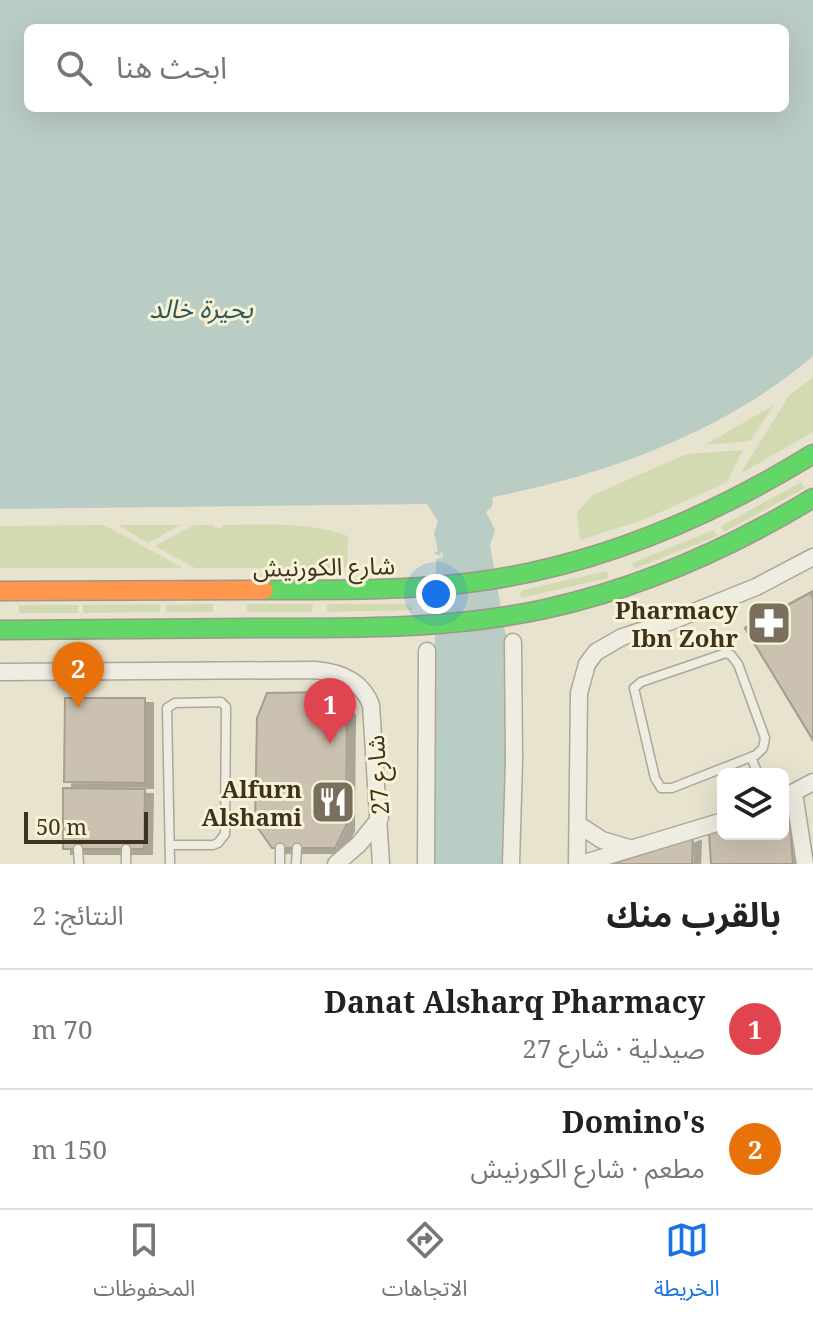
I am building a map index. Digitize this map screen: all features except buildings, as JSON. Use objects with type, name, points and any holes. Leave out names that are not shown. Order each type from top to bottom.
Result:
[{"type":"main road","name":"شارع الكورنيش","points":[[0,591],[379,590],[461,584],[541,571],[616,550],[687,522],[756,488],[813,454]]},
{"type":"main road","points":[[0,630],[412,626],[549,610],[682,566],[766,526],[813,498]]},
{"type":"street","points":[[717,823],[579,864],[579,693],[587,664],[596,652],[622,637],[684,617],[756,587],[813,557]]},
{"type":"street","points":[[511,864],[513,642]]},
{"type":"street","points":[[426,864],[427,651]]},
{"type":"street","name":"شارع 27","points":[[0,672],[315,670],[341,675],[363,689],[371,705],[381,864]]},
{"type":"street","points":[[805,864],[789,796],[813,782]]},
{"type":"street","points":[[336,864],[359,844],[380,818]]},
{"type":"street","points":[[579,825],[602,840],[631,848]]},
{"type":"lane","points":[[720,654],[731,655],[738,664],[765,738],[763,748],[751,757],[672,788],[661,788],[655,778],[634,688],[641,682],[720,654]]},
{"type":"lane","points":[[170,845],[213,845],[225,834],[226,707],[221,702],[175,703],[167,708],[170,864]]},
{"type":"lane","points":[[751,757],[756,768]]},
{"type":"lane","points":[[280,848],[280,864]]},
{"type":"lane","points":[[296,864],[297,848]]},
{"type":"lane","points":[[78,849],[79,864]]},
{"type":"lane","points":[[126,849],[126,864]]},
{"type":"green space","points":[[813,377],[813,432],[740,474],[789,396]]},
{"type":"green space","points":[[774,405],[750,441],[705,445]]},
{"type":"green space","points":[[743,450],[727,482],[643,520],[580,540],[577,513],[593,495],[687,454]]},
{"type":"green space","points":[[801,482],[805,488],[724,532],[721,526]]},
{"type":"green space","points":[[104,525],[183,568],[0,568],[0,526]]},
{"type":"green space","points":[[118,525],[180,525],[148,543]]},
{"type":"green space","points":[[194,525],[221,528],[222,525],[286,525],[333,531],[348,536],[347,568],[195,568],[155,546]]},
{"type":"green space","points":[[714,530],[717,536],[634,569],[632,563]]},
{"type":"green space","points":[[607,571],[608,578],[521,598],[520,593],[524,590]]},
{"type":"green space","points":[[160,604],[160,612],[83,613],[83,605]]},
{"type":"green space","points":[[213,604],[213,612],[166,612],[166,605]]},
{"type":"green space","points":[[247,604],[313,604],[312,612],[247,612]]},
{"type":"green space","points":[[327,604],[406,604],[411,605],[412,610],[327,612]]},
{"type":"green space","points":[[19,605],[78,605],[78,613],[19,613]]},
{"type":"water","name":"بحيرة خالد","points":[[0,0],[813,0],[813,356],[779,383],[703,428],[620,463],[493,497],[492,507],[486,512],[495,530],[490,545],[506,637],[506,864],[432,864],[436,559],[442,558],[443,553],[440,552],[441,556],[434,553],[438,551],[434,533],[438,521],[427,504],[0,509]]},
{"type":"traffic: fast","points":[[264,590],[449,585],[520,575],[565,564],[651,536],[693,518],[813,454]]},
{"type":"traffic: fast","points":[[0,630],[365,628],[509,616],[616,590],[684,565],[749,534],[813,498]]},
{"type":"traffic: slow","points":[[0,591],[264,590]]},
{"type":"place","name":"Pharmacy Ibn Zohr","points":[[769,623]]},
{"type":"place","name":"Domino's","points":[[78,708]]},
{"type":"place","name":"Danat Alsharq Pharmacy","points":[[330,744]]},
{"type":"place","name":"Alfurn Alshami","points":[[333,802]]}]
